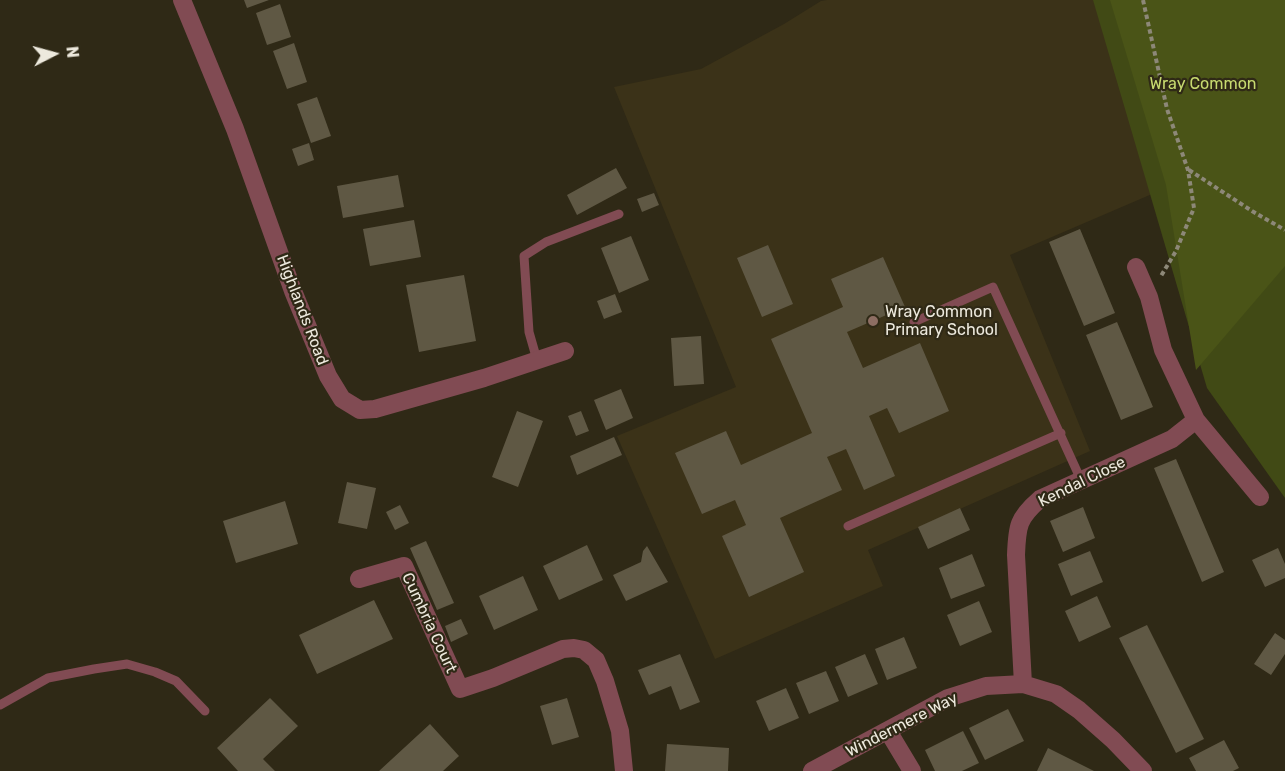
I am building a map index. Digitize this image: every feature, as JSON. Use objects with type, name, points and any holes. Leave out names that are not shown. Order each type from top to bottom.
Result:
[{"type":"street","name":"Highlands Road","points":[[182,0],[235,129],[328,376],[342,399],[360,410],[375,409],[484,378],[565,351]]},
{"type":"street","points":[[1137,267],[1149,297],[1163,350],[1196,420],[1260,497]]},
{"type":"street","name":"Kendal Close","points":[[1023,684],[1016,555],[1017,534],[1027,510],[1040,499],[1172,439],[1196,420]]},
{"type":"street","name":"Cumbria Court","points":[[359,579],[404,566],[460,689],[563,649],[584,650],[596,660],[605,681],[620,731],[624,771]]},
{"type":"street","name":"Windermere Way","points":[[812,771],[948,698],[986,686],[1023,684],[1056,694],[1079,710],[1143,771]]},
{"type":"street","points":[[888,731],[912,771]]},
{"type":"lane","points":[[537,360],[530,332],[524,256],[546,242],[618,214]]},
{"type":"lane","points":[[914,322],[993,286],[1081,480]]},
{"type":"lane","points":[[848,526],[1061,433]]},
{"type":"lane","points":[[0,705],[48,678],[127,664],[176,681],[205,711]]},
{"type":"path","points":[[1143,0],[1167,109],[1188,170],[1194,208],[1176,251],[1149,297]]},
{"type":"path","points":[[1188,170],[1285,230]]},
{"type":"shaded area","name":"Wray Common Primary School","points":[[1110,0],[1159,191],[1010,255],[1090,451],[868,550],[883,586],[715,659],[617,436],[736,387],[614,87],[701,69],[821,1]]},
{"type":"green space","name":"Wray Common","points":[[1093,0],[1285,0],[1285,498],[1207,388]]},
{"type":"green space","name":"Wray Common","points":[[1110,0],[1285,0],[1285,266],[1196,370],[1166,185]]},
{"type":"building","points":[[244,0],[269,0],[247,8]]},
{"type":"building","points":[[280,4],[291,37],[267,45],[256,13]]},
{"type":"building","points":[[294,43],[307,82],[287,89],[273,51]]},
{"type":"building","points":[[317,97],[331,136],[311,143],[297,104]]},
{"type":"building","points":[[309,143],[314,160],[298,166],[292,149]]},
{"type":"building","points":[[616,168],[627,188],[577,215],[567,195]]},
{"type":"building","points":[[398,175],[404,207],[343,218],[337,186]]},
{"type":"building","points":[[654,193],[659,205],[642,212],[637,199]]},
{"type":"building","points":[[414,220],[421,257],[370,266],[363,229]]},
{"type":"building","points":[[1080,229],[1115,313],[1084,326],[1049,242]]},
{"type":"building","points":[[631,236],[649,280],[619,293],[601,248]]},
{"type":"building","points":[[768,245],[793,304],[762,317],[737,258]]},
{"type":"building","points":[[883,257],[905,307],[847,332],[863,368],[920,343],[949,411],[899,433],[887,408],[869,416],[895,476],[864,490],[846,449],[827,457],[842,490],[780,518],[804,572],[749,597],[722,536],[746,525],[735,500],[702,514],[675,453],[726,431],[741,465],[812,433],[771,339],[843,307],[831,279]]},
{"type":"building","points":[[464,275],[476,341],[419,352],[406,285]]},
{"type":"building","points":[[615,294],[622,312],[604,319],[597,301]]},
{"type":"building","points":[[1117,322],[1153,407],[1121,420],[1086,335]]},
{"type":"building","points":[[701,336],[704,384],[674,386],[671,338]]},
{"type":"building","points":[[621,389],[633,418],[606,430],[594,400]]},
{"type":"building","points":[[517,411],[543,421],[518,487],[492,477]]},
{"type":"building","points":[[581,411],[589,431],[576,436],[568,416]]},
{"type":"building","points":[[614,437],[622,455],[577,475],[570,456]]},
{"type":"building","points":[[1176,459],[1224,572],[1202,582],[1154,468]]},
{"type":"building","points":[[347,482],[376,488],[367,529],[338,523]]},
{"type":"building","points":[[285,501],[298,544],[236,563],[223,521]]},
{"type":"building","points":[[400,505],[409,523],[395,530],[386,512]]},
{"type":"building","points":[[1083,507],[1095,538],[1063,552],[1050,521]]},
{"type":"building","points":[[960,508],[970,530],[928,549],[918,527]]},
{"type":"building","points":[[426,541],[454,603],[437,610],[410,548]]},
{"type":"building","points":[[587,545],[603,580],[559,600],[543,566]]},
{"type":"building","points":[[647,546],[668,582],[626,601],[613,575],[641,562],[643,551]]},
{"type":"building","points":[[1278,548],[1285,564],[1285,578],[1265,587],[1252,560]]},
{"type":"building","points":[[1090,551],[1103,582],[1071,596],[1058,564]]},
{"type":"building","points":[[972,554],[985,586],[951,599],[939,568]]},
{"type":"building","points":[[523,576],[538,610],[494,630],[479,596]]},
{"type":"building","points":[[1097,596],[1111,627],[1079,642],[1065,611]]},
{"type":"building","points":[[374,600],[393,639],[317,674],[299,635]]},
{"type":"building","points":[[979,601],[992,632],[960,646],[947,615]]},
{"type":"building","points":[[461,619],[468,634],[451,642],[445,626]]},
{"type":"building","points":[[1147,625],[1204,739],[1176,753],[1119,638]]},
{"type":"building","points":[[1275,633],[1285,640],[1285,654],[1271,675],[1254,664]]},
{"type":"building","points":[[904,637],[917,668],[887,680],[875,649]]},
{"type":"building","points":[[680,654],[700,702],[680,710],[671,686],[649,695],[638,670]]},
{"type":"building","points":[[865,654],[878,684],[848,697],[835,667]]},
{"type":"building","points":[[826,671],[839,701],[809,714],[796,683]]},
{"type":"building","points":[[786,688],[799,718],[769,731],[756,701]]},
{"type":"building","points":[[270,698],[298,726],[263,759],[275,771],[238,771],[217,748]]},
{"type":"building","points":[[567,698],[579,737],[552,745],[540,706]]},
{"type":"building","points":[[1008,709],[1024,741],[985,760],[969,728]]},
{"type":"building","points":[[430,724],[459,756],[443,771],[379,771]]},
{"type":"building","points":[[963,731],[979,763],[962,771],[935,771],[925,750]]},
{"type":"building","points":[[1224,740],[1239,768],[1233,771],[1196,771],[1189,758]]},
{"type":"building","points":[[667,744],[729,748],[728,771],[665,771]]},
{"type":"building","points":[[1048,748],[1094,771],[1037,771]]},
{"type":"place","name":"Wray Common Primary School","points":[[873,321]]}]
